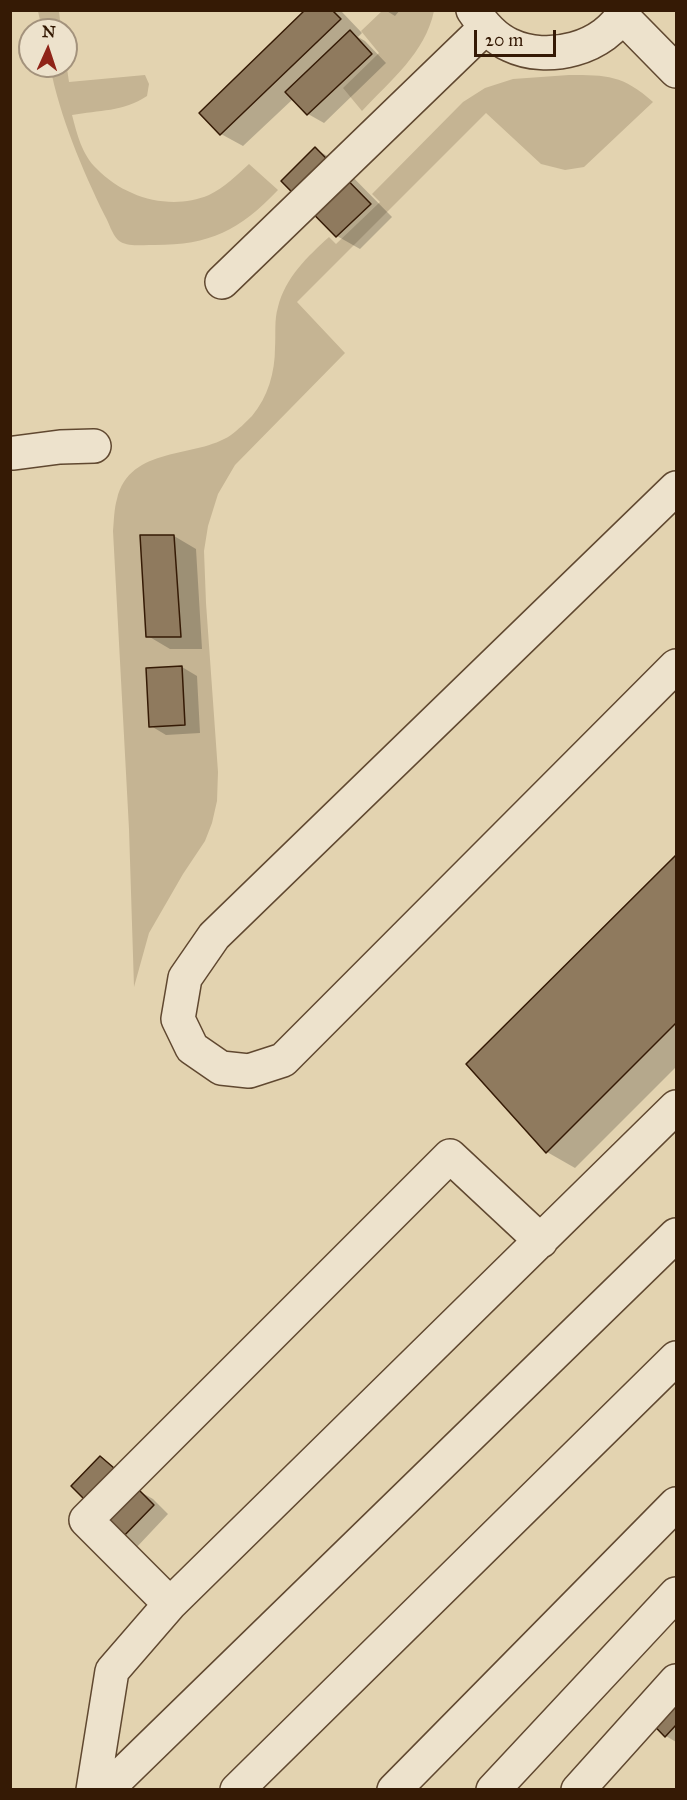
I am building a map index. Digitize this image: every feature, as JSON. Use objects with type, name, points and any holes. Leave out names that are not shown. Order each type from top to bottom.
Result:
[{"type":"lane","points":[[222,282],[479,19],[511,46],[541,54],[572,51],[600,38],[624,13],[676,71]]},
{"type":"lane","points":[[14,453],[60,447],[94,446]]},
{"type":"lane","points":[[676,488],[214,936],[185,978],[178,1019],[192,1048],[221,1068],[249,1071],[284,1060],[676,666]]},
{"type":"lane","points":[[93,1790],[112,1671],[170,1604],[676,1107]]},
{"type":"lane","points":[[170,1604],[86,1520],[450,1156],[541,1241]]},
{"type":"lane","points":[[106,1790],[676,1235]]},
{"type":"lane","points":[[237,1790],[676,1358]]},
{"type":"lane","points":[[394,1790],[676,1504]]},
{"type":"lane","points":[[493,1790],[676,1594]]},
{"type":"lane","points":[[578,1790],[676,1681]]},
{"type":"shaded area","points":[[38,11],[59,11],[60,18],[39,18]]},
{"type":"shaded area","points":[[382,11],[434,11],[430,26],[415,53],[362,111],[343,88],[379,53],[361,31]]},
{"type":"shaded area","points":[[145,75],[149,84],[147,96],[138,101],[111,110],[72,115],[87,157],[97,169],[121,188],[149,199],[179,202],[194,200],[220,189],[249,164],[278,190],[249,216],[221,234],[188,243],[170,245],[125,244],[118,240],[112,232],[88,180],[53,78],[68,78],[69,82]]},
{"type":"shaded area","points":[[569,75],[614,78],[633,86],[653,102],[584,167],[565,170],[541,164],[486,113],[297,302],[345,353],[235,465],[218,494],[208,526],[204,551],[218,772],[217,801],[205,841],[149,933],[134,987],[129,829],[113,531],[116,503],[124,482],[135,470],[150,461],[200,448],[231,435],[252,416],[270,384],[275,357],[277,312],[281,296],[292,277],[305,260],[329,237],[336,244],[380,202],[372,194],[463,102],[485,88],[513,79]]},
{"type":"building","points":[[305,10],[332,10],[341,19],[220,135],[199,113]]},
{"type":"building","points":[[350,30],[372,54],[307,115],[285,92]]},
{"type":"building","points":[[315,147],[371,204],[336,237],[281,181]]},
{"type":"building","points":[[140,535],[174,535],[181,637],[146,637]]},
{"type":"building","points":[[182,666],[185,725],[149,727],[146,668]]},
{"type":"building","points":[[676,855],[676,1023],[546,1153],[466,1064]]},
{"type":"building","points":[[100,1456],[121,1474],[90,1505],[71,1486]]},
{"type":"building","points":[[137,1488],[154,1505],[119,1541],[102,1524]]},
{"type":"building","points":[[676,1663],[676,1725],[665,1737],[636,1707]]}]
